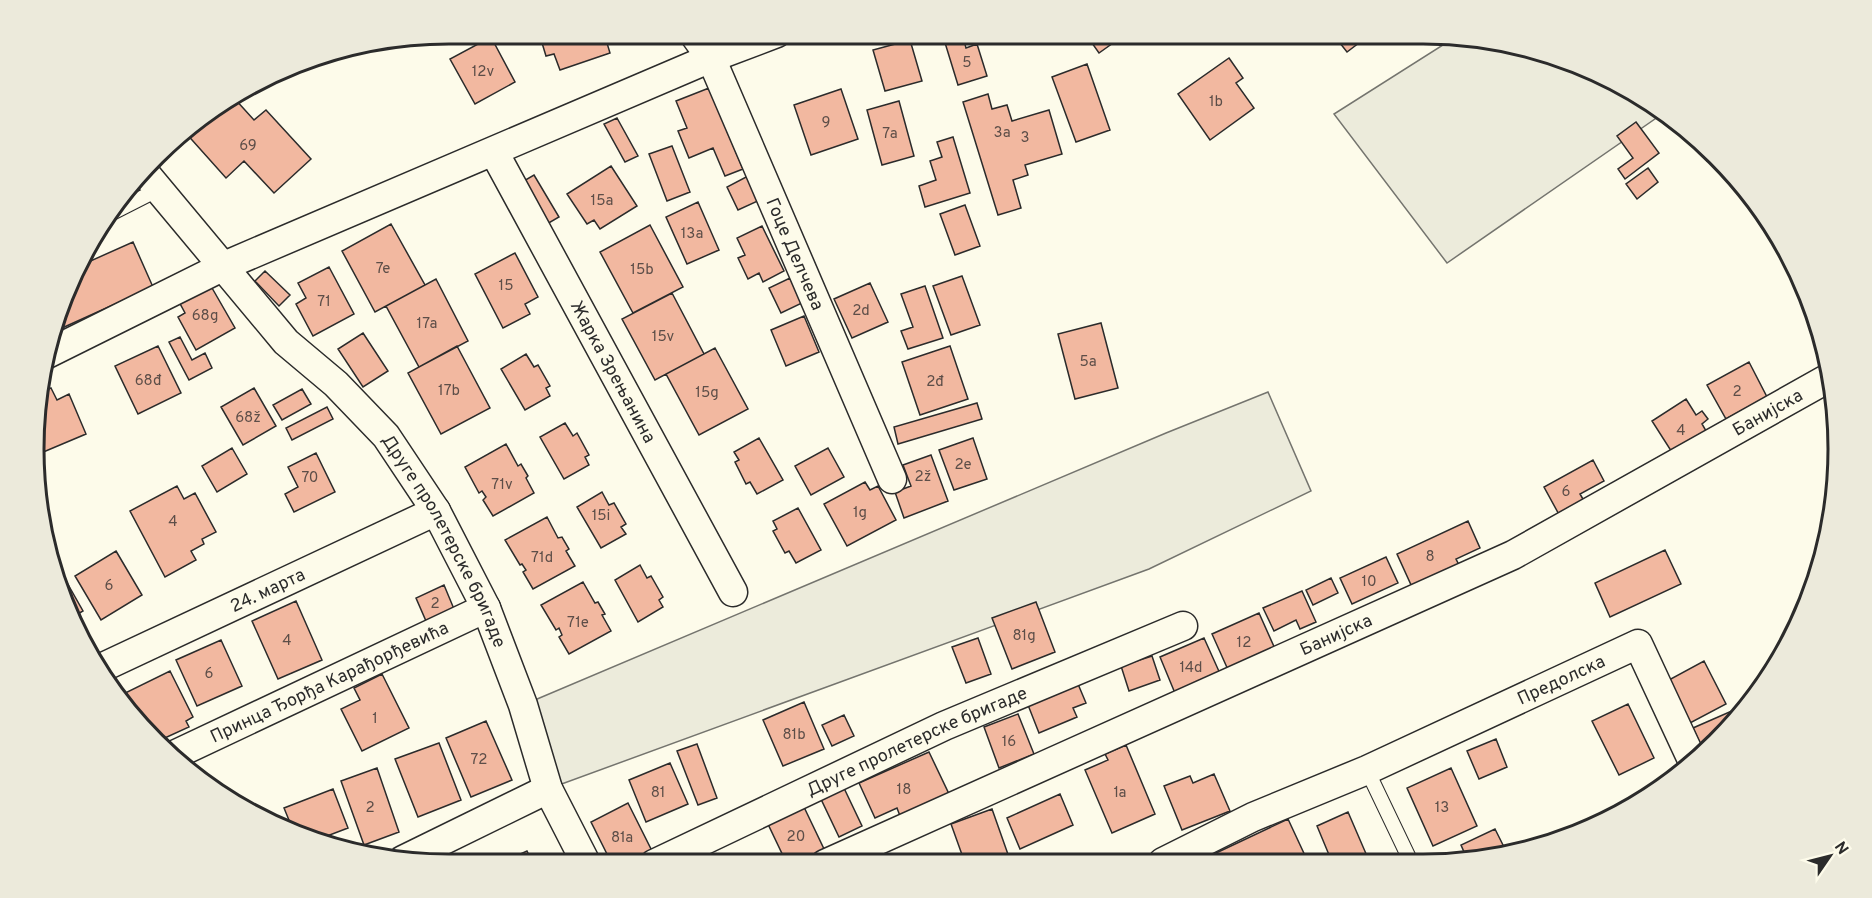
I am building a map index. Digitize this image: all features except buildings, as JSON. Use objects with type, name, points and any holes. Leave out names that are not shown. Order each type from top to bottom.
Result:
[{"type":"street","name":"Гоце Делчева","points":[[701,44],[711,58],[892,478]]},
{"type":"street","points":[[56,350],[224,266],[748,44]]},
{"type":"street","name":"Жарка Зрењанина","points":[[494,152],[733,592]]},
{"type":"street","name":"Друге пролетерске бригаде","points":[[152,181],[286,342],[336,384],[386,436],[436,512],[486,608],[524,705],[548,789],[582,854]]},
{"type":"street","name":"Банијска","points":[[847,854],[1514,555],[1823,381]]},
{"type":"street","name":"24. марта","points":[[107,665],[436,512]]},
{"type":"street","name":"Принца Ђорђа Карађорђевића","points":[[180,752],[486,608]]},
{"type":"street","name":"Друге пролетерске бригаде","points":[[675,854],[944,726],[1183,626]]},
{"type":"street","name":"Предолска","points":[[1184,854],[1253,817],[1367,770],[1638,644],[1689,754]]},
{"type":"street","points":[[417,853],[548,789]]},
{"type":"lane","name":"Друге пролетерске бригаде","points":[[132,196],[152,181]]},
{"type":"lane","points":[[1367,770],[1407,854]]},
{"type":"shaded area","points":[[1444,44],[1450,44],[1502,51],[1553,65],[1602,85],[1657,118],[1447,263],[1334,114]]},
{"type":"shaded area","points":[[1268,392],[1311,491],[1149,569],[548,789],[523,705]]}]
